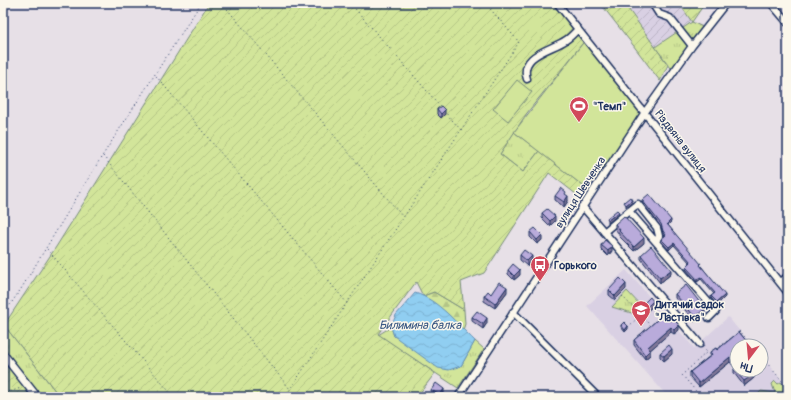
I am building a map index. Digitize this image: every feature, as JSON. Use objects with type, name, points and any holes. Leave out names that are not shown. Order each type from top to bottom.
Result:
[{"type":"main road","points":[[3,354],[37,397]]},
{"type":"street","name":"Різдвяна вулиця","points":[[557,3],[788,293]]},
{"type":"street","points":[[652,3],[659,14],[670,18],[692,46]]},
{"type":"street","name":"вулиця Шевченка","points":[[458,397],[645,112],[692,46],[726,3]]},
{"type":"street","points":[[772,3],[788,23]]},
{"type":"street","points":[[527,79],[525,73],[528,64],[533,58],[540,52],[566,40],[578,29]]},
{"type":"street","points":[[604,232],[638,204],[657,228],[659,236],[656,242]]},
{"type":"street","points":[[582,206],[700,344]]},
{"type":"street","points":[[629,211],[716,311],[709,318]]},
{"type":"street","points":[[780,283],[788,276]]},
{"type":"street","points":[[513,312],[598,397]]},
{"type":"path","points":[[3,315],[201,3]]},
{"type":"path","points":[[222,3],[404,217]]},
{"type":"path","points":[[350,3],[461,130]]},
{"type":"path","points":[[285,397],[519,42],[485,3]]},
{"type":"path","points":[[155,75],[347,303]]},
{"type":"path","points":[[103,156],[291,389]]},
{"type":"path","points":[[46,248],[174,397]]},
{"type":"path","points":[[622,296],[650,325]]},
{"type":"path","points":[[627,328],[646,310]]},
{"type":"path","points":[[731,338],[740,331],[746,338]]},
{"type":"path","points":[[713,352],[729,340]]},
{"type":"path","points":[[700,344],[707,352],[682,375],[701,397]]},
{"type":"path","points":[[769,365],[788,388]]},
{"type":"path","points":[[3,394],[27,384]]},
{"type":"shaded area","points":[[624,3],[679,3],[692,22],[655,47]]},
{"type":"shaded area","points":[[626,270],[694,348],[728,317],[745,338],[729,338],[729,378],[769,378],[769,365],[788,388],[788,397],[668,397],[587,306]]},
{"type":"green space","points":[[209,3],[557,3],[586,39],[527,113],[500,154],[523,172],[539,151],[587,189],[581,198],[549,173],[484,273],[461,282],[464,310],[434,292],[423,296],[416,282],[378,334],[435,373],[417,397],[60,397],[4,325],[56,247]]},
{"type":"green space","points":[[600,3],[624,3],[668,65],[660,81],[633,45]]},
{"type":"green space","points":[[679,3],[705,3],[692,22]]},
{"type":"green space","points":[[692,22],[705,28],[674,72],[655,47]]},
{"type":"green space","name":"\"Темп\"","points":[[586,39],[645,112],[587,189],[514,132]]},
{"type":"green space","points":[[517,80],[532,92],[508,121],[493,109]]},
{"type":"green space","points":[[514,132],[539,151],[523,172],[500,154]]},
{"type":"green space","points":[[627,291],[642,307],[635,314],[612,307]]},
{"type":"green space","points":[[434,292],[464,310],[465,324],[463,330],[449,315],[423,296]]},
{"type":"green space","points":[[3,313],[8,320],[5,326],[60,397],[37,397],[27,384],[24,373],[3,351]]},
{"type":"green space","points":[[391,327],[394,336],[461,366],[475,341],[484,349],[458,388],[378,335]]},
{"type":"green space","points":[[3,355],[33,397],[3,397]]},
{"type":"green space","points":[[775,381],[778,384],[781,382],[786,388],[783,390],[788,397],[755,397],[761,391],[775,393],[772,384]]},
{"type":"water","name":"Билимина балка","points":[[415,293],[424,296],[440,307],[475,341],[461,366],[449,370],[438,368],[394,336],[391,327],[396,315]]},
{"type":"building","points":[[441,106],[445,110],[441,114],[437,109]]},
{"type":"building","points":[[561,188],[568,196],[564,202],[555,196]]},
{"type":"building","points":[[649,194],[671,220],[667,224],[725,295],[717,302],[711,296],[715,293],[701,277],[697,279],[686,267],[691,262],[674,243],[669,247],[661,239],[666,235],[661,224],[642,200]]},
{"type":"building","points":[[630,197],[632,200],[626,205],[624,202]]},
{"type":"building","points":[[547,209],[555,216],[550,221],[542,213]]},
{"type":"building","points":[[617,210],[619,212],[608,220],[607,218]]},
{"type":"building","points":[[624,216],[644,238],[634,247],[619,231],[620,230],[615,224]]},
{"type":"building","points":[[535,228],[542,235],[537,240],[530,232]]},
{"type":"building","points":[[605,240],[612,246],[608,251],[601,245]]},
{"type":"building","points":[[651,246],[671,270],[660,278],[641,255]]},
{"type":"building","points":[[524,250],[532,256],[527,261],[520,255]]},
{"type":"building","points":[[513,264],[520,270],[514,276],[508,270]]},
{"type":"building","points":[[620,278],[626,284],[615,296],[609,290]]},
{"type":"building","points":[[499,282],[507,287],[495,304],[484,296],[488,291],[491,294]]},
{"type":"building","points":[[686,285],[705,309],[695,317],[675,294]]},
{"type":"building","points":[[650,297],[653,301],[647,307],[644,303]]},
{"type":"building","points":[[477,311],[487,318],[483,324],[472,317]]},
{"type":"building","points":[[664,314],[670,321],[673,319],[679,325],[674,330],[671,327],[648,347],[650,350],[645,355],[634,340]]},
{"type":"building","points":[[624,322],[628,326],[625,330],[621,325]]},
{"type":"building","points":[[739,332],[744,338],[732,338]]},
{"type":"building","points":[[729,340],[729,358],[699,383],[690,372],[712,355],[710,352],[716,348],[717,350]]},
{"type":"building","points":[[669,345],[672,349],[664,356],[660,353]]},
{"type":"building","points":[[742,378],[748,378],[744,381]]},
{"type":"building","points":[[436,383],[444,389],[440,395],[431,390]]},
{"type":"place","name":"\"Темп\"","points":[[579,123]]},
{"type":"place","name":"Горького","points":[[540,282]]},
{"type":"place","name":"Дитячий садок \"Ластівка\"","points":[[641,327]]}]
